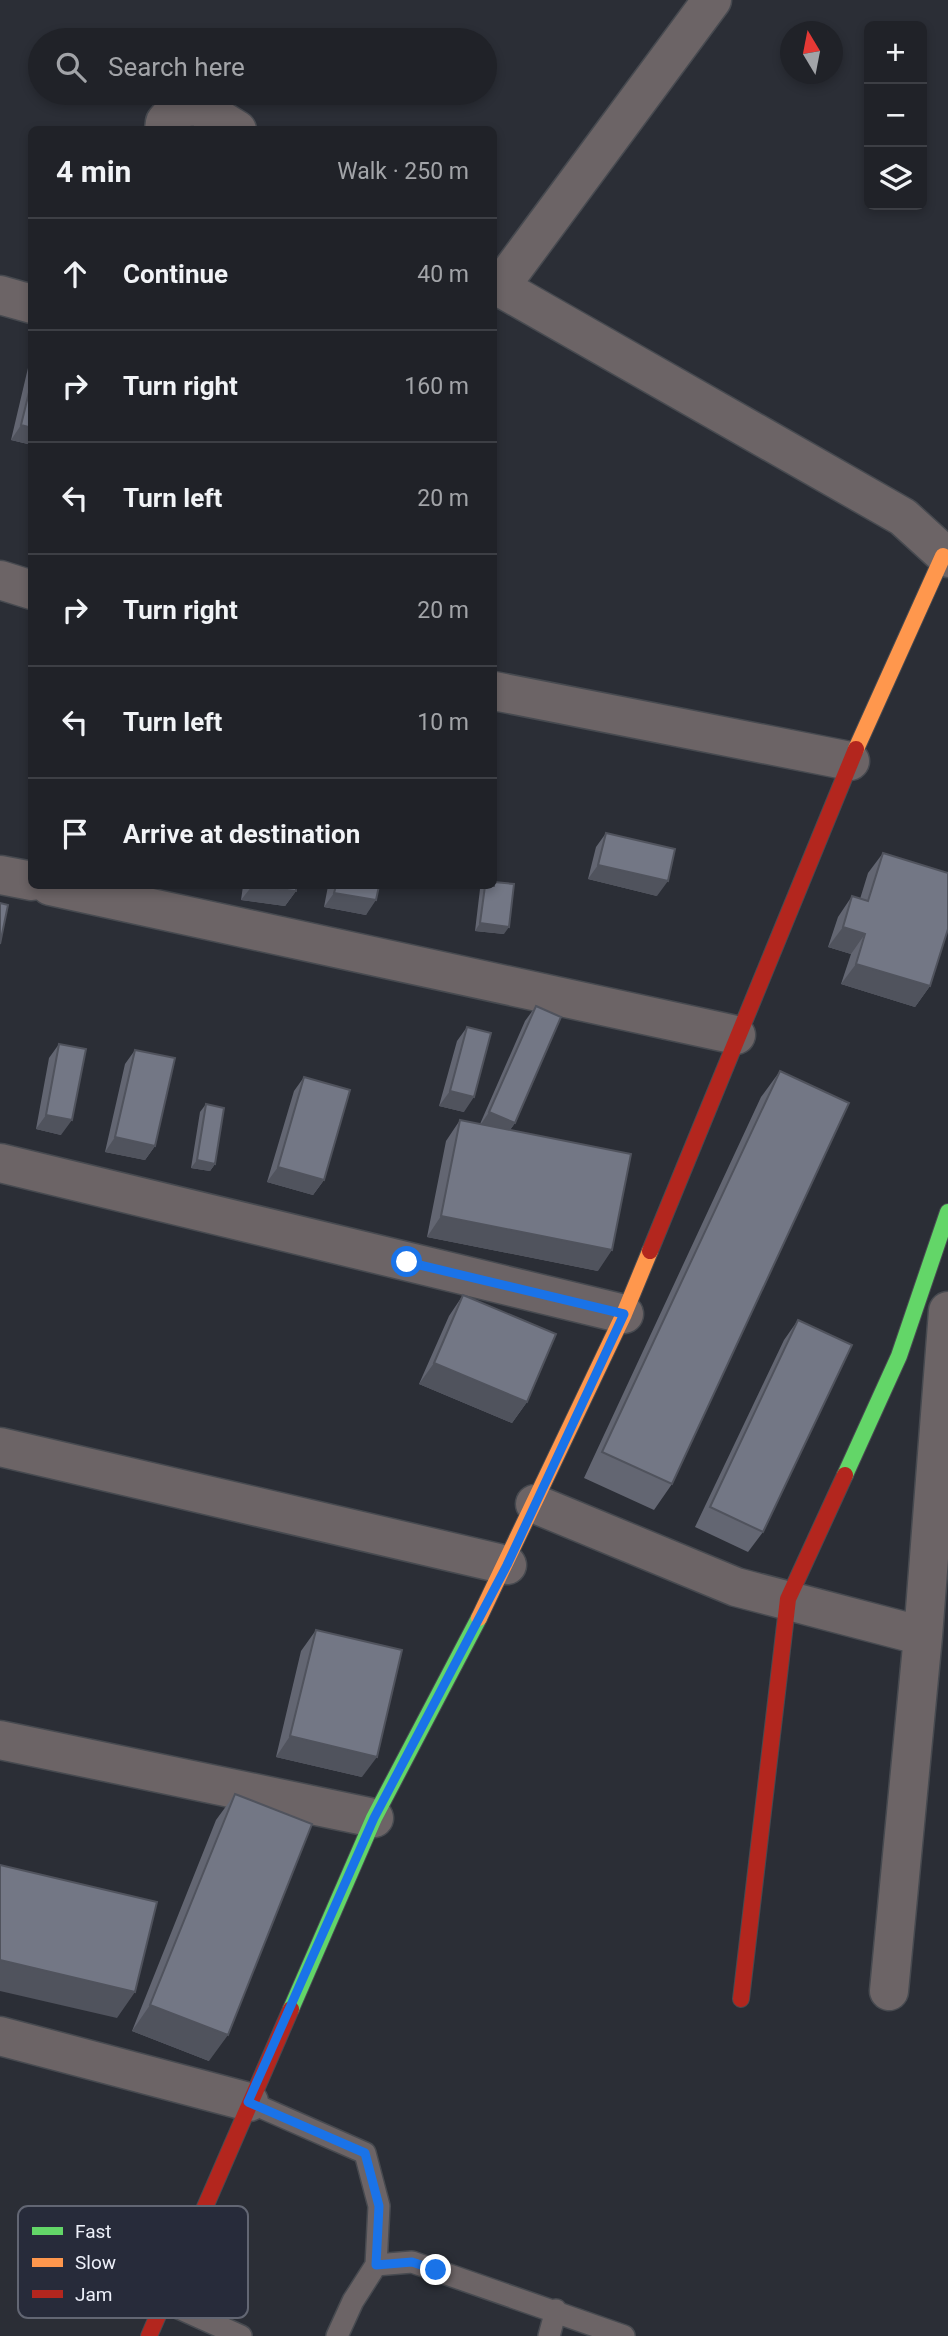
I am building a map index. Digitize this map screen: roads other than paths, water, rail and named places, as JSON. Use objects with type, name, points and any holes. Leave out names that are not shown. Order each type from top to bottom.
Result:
[{"type":"street","points":[[497,285],[712,0]]},
{"type":"street","points":[[164,126],[177,108],[198,106],[230,126]]},
{"type":"street","points":[[204,2206],[374,1818],[507,1565],[624,1314],[850,761],[946,557],[903,517],[497,287]]},
{"type":"street","points":[[0,295],[28,303]]},
{"type":"street","points":[[0,580],[28,589]]},
{"type":"street","points":[[497,692],[850,761]]},
{"type":"street","points":[[0,875],[28,880]]},
{"type":"street","points":[[90,890],[736,1035]]},
{"type":"street","points":[[0,1163],[624,1314]]},
{"type":"street","points":[[741,1999],[788,1599],[899,1356],[948,1212]]},
{"type":"street","points":[[889,1991],[923,1636],[948,1311]]},
{"type":"street","points":[[0,1447],[507,1565]]},
{"type":"street","points":[[535,1504],[736,1587],[923,1636]]},
{"type":"street","points":[[0,1740],[374,1818]]},
{"type":"street","points":[[0,2036],[248,2102]]},
{"type":"street","points":[[149,2336],[156,2318]]},
{"type":"lane","points":[[248,2102],[365,2153],[379,2206],[376,2265],[353,2301],[337,2336]]},
{"type":"lane","points":[[376,2265],[412,2262],[556,2310],[624,2336]]},
{"type":"lane","points":[[550,2336],[556,2310]]},
{"type":"lane","points":[[201,2318],[241,2336]]}]
